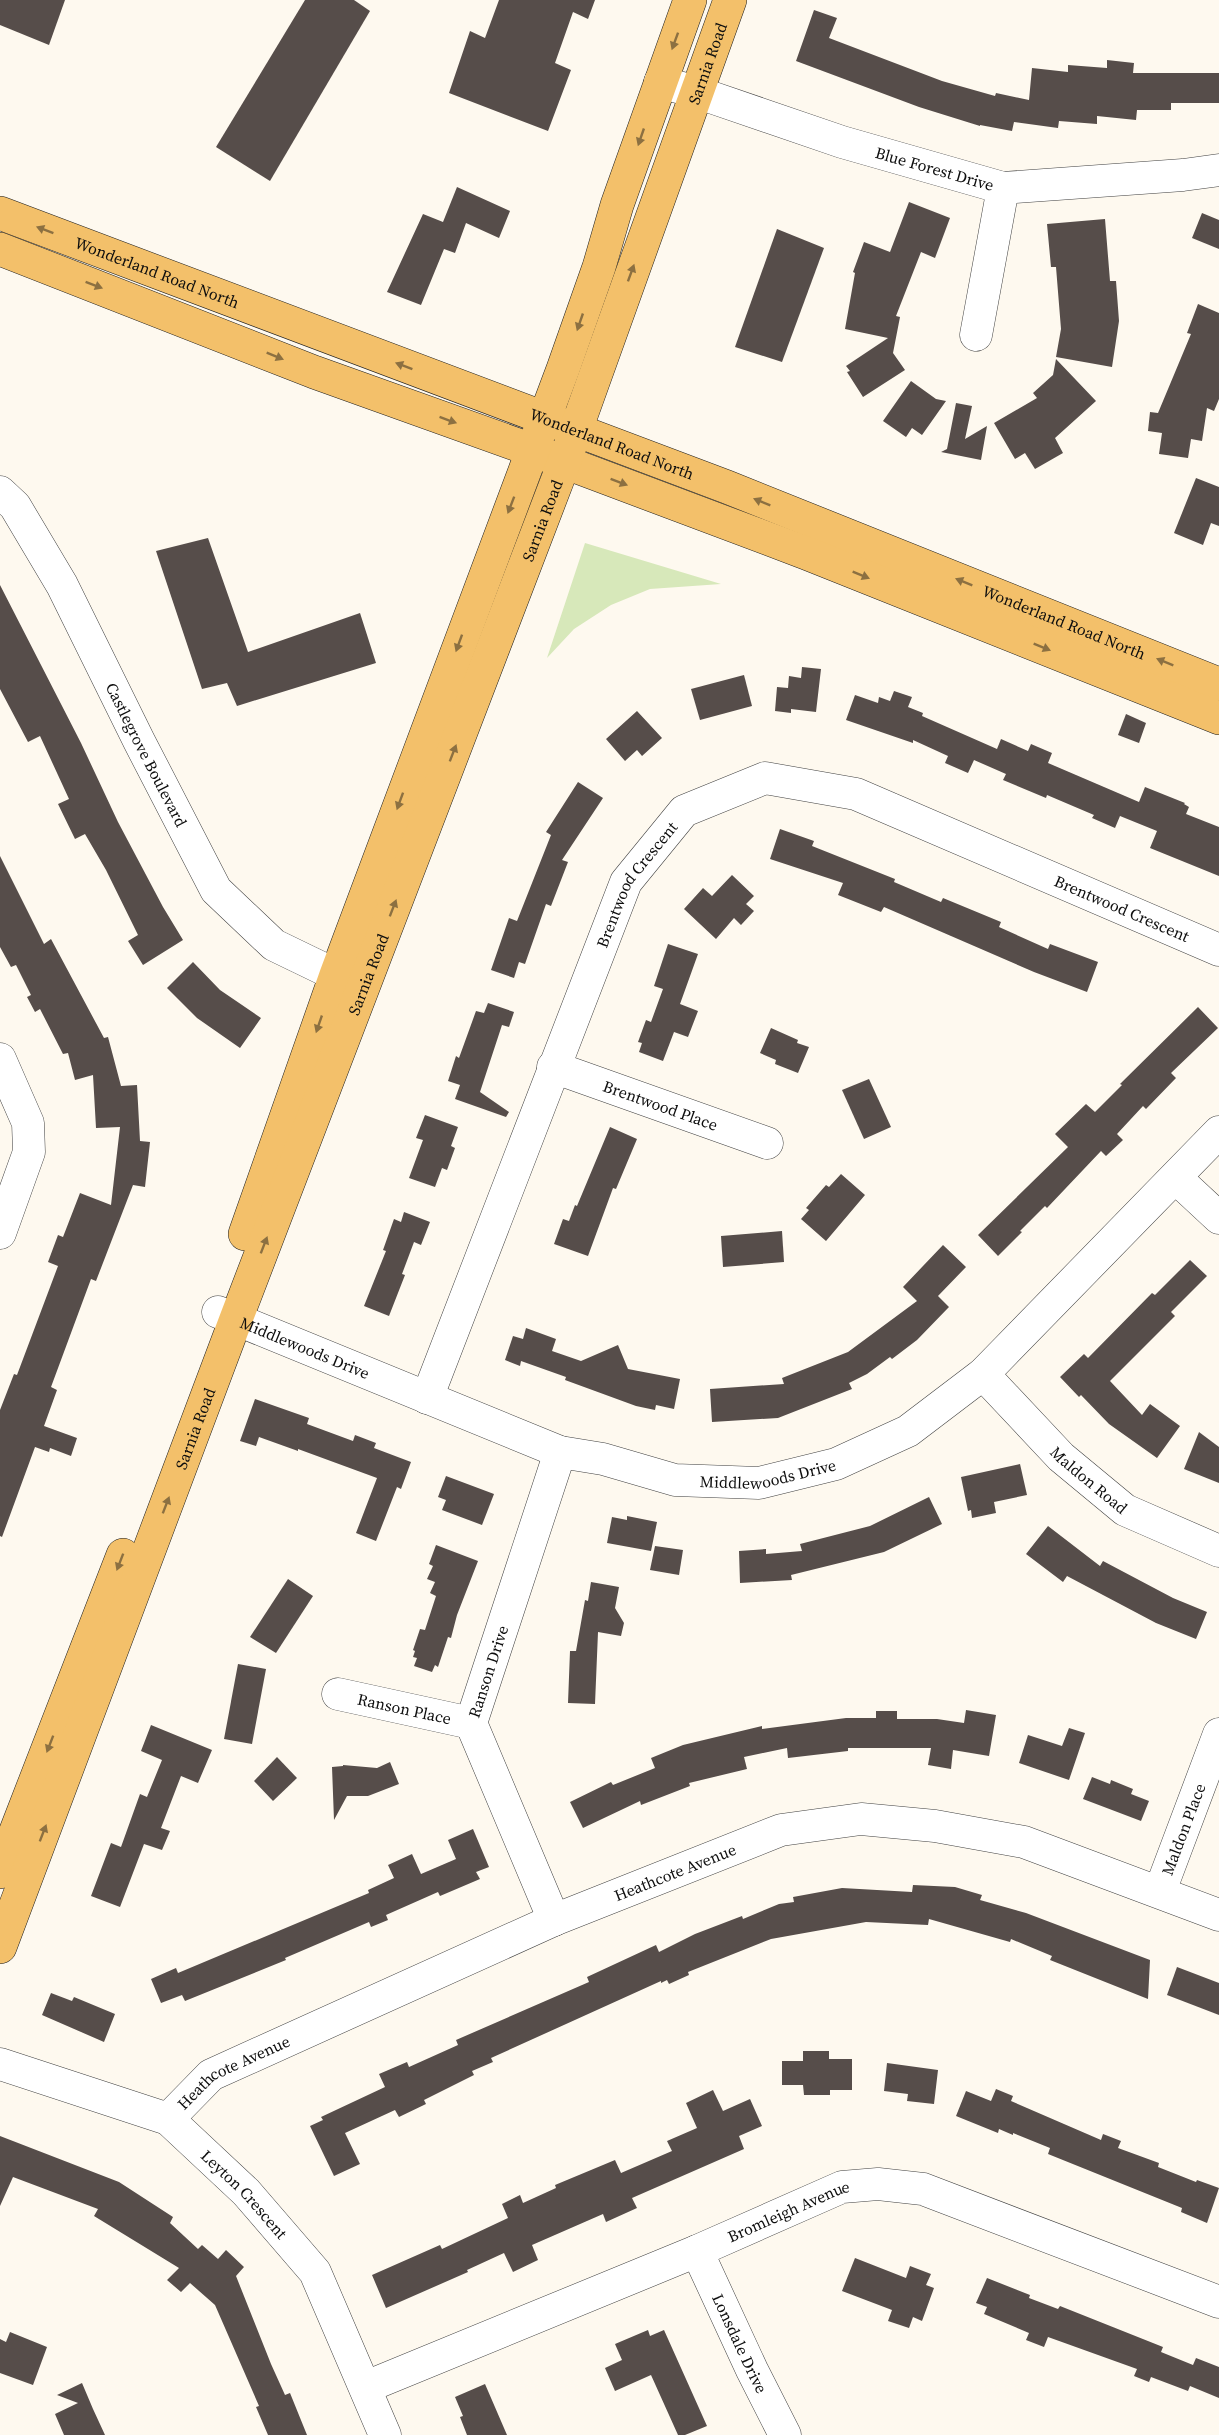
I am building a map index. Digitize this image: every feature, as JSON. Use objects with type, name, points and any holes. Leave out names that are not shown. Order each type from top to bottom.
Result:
[{"type":"main road","name":"Sarnia Road","points":[[227,1316],[336,975],[545,418],[690,0]]},
{"type":"main road","name":"Sarnia Road","points":[[0,1947],[8,1869],[564,463],[730,0]]},
{"type":"main road","name":"Wonderland Road North","points":[[0,213],[727,488],[1219,684]]},
{"type":"main road","name":"Wonderland Road North","points":[[0,249],[314,372],[532,450],[807,553],[1219,718]]},
{"type":"street","name":"Blue Forest Drive","points":[[660,82],[842,142],[1004,188],[1183,175],[1219,170]]},
{"type":"street","points":[[976,335],[1004,188]]},
{"type":"street","name":"Castlegrove Boulevard","points":[[0,492],[15,506],[62,585],[216,890],[274,945],[336,975]]},
{"type":"street","name":"Brentwood Crescent","points":[[427,1398],[626,882],[684,811],[765,778],[856,794],[1219,950]]},
{"type":"street","points":[[0,1059],[28,1123],[29,1152],[0,1233]]},
{"type":"street","name":"Brentwood Place","points":[[553,1067],[768,1143]]},
{"type":"street","name":"Middlewoods Drive","points":[[227,1316],[560,1452],[603,1459],[675,1480],[759,1483],[836,1464],[908,1431],[983,1374],[1219,1132]]},
{"type":"street","points":[[1176,1178],[1219,1218]]},
{"type":"street","name":"Maldon Road","points":[[983,1374],[1061,1457],[1125,1510],[1219,1551]]},
{"type":"street","name":"Ranson Drive","points":[[554,1920],[471,1723],[560,1452]]},
{"type":"street","name":"Ranson Place","points":[[338,1694],[471,1723]]},
{"type":"street","name":"Maldon Place","points":[[1160,1891],[1219,1734]]},
{"type":"street","name":"Heathcote Avenue","points":[[168,2119],[211,2075],[554,1920],[781,1830],[861,1819],[935,1826],[1024,1842],[1219,1915]]},
{"type":"street","name":"Leyton Crescent","points":[[0,2064],[168,2119],[246,2192],[315,2272],[385,2435]]},
{"type":"street","name":"Bromleigh Avenue","points":[[366,2387],[697,2252],[842,2187],[878,2184],[923,2189],[1219,2302]]},
{"type":"street","name":"Lonsdale Drive","points":[[697,2252],[785,2435]]},
{"type":"green space","points":[[585,543],[721,584],[650,589],[611,605],[574,629],[547,658]]},
{"type":"building","points":[[0,0],[65,0],[49,45],[0,25]]},
{"type":"building","points":[[305,0],[354,0],[370,11],[270,181],[216,147]]},
{"type":"building","points":[[499,0],[595,0],[588,19],[573,12],[555,63],[571,70],[548,131],[449,93],[470,31],[485,38]]},
{"type":"building","points":[[814,10],[837,18],[829,38],[942,81],[995,96],[996,93],[1029,100],[1032,68],[1068,72],[1068,65],[1107,68],[1107,60],[1134,63],[1133,73],[1219,73],[1219,103],[1171,103],[1171,110],[1137,110],[1136,120],[1097,116],[1097,124],[1059,121],[1058,128],[1014,122],[1012,131],[980,126],[919,107],[796,61]]},
{"type":"building","points":[[457,187],[510,211],[499,238],[466,223],[455,253],[444,249],[421,305],[387,292],[423,214],[443,222]]},
{"type":"building","points":[[909,202],[950,218],[935,258],[921,252],[896,316],[900,317],[893,353],[905,370],[863,397],[847,372],[850,371],[846,366],[888,338],[845,329],[855,273],[853,272],[864,242],[890,252]]},
{"type":"building","points":[[1202,213],[1219,220],[1219,249],[1192,238]]},
{"type":"building","points":[[1105,219],[1110,281],[1116,281],[1119,321],[1112,367],[1056,357],[1061,329],[1056,267],[1051,267],[1047,224]]},
{"type":"building","points":[[777,229],[824,248],[782,362],[735,347]]},
{"type":"building","points":[[1198,304],[1219,313],[1219,399],[1214,411],[1207,408],[1202,441],[1191,439],[1188,458],[1159,454],[1162,433],[1148,431],[1150,412],[1158,413],[1191,334],[1187,333]]},
{"type":"building","points":[[1056,359],[1096,401],[1055,438],[1063,453],[1035,469],[1025,453],[1015,459],[994,423],[1037,398],[1033,393],[1053,375]]},
{"type":"building","points":[[911,381],[936,399],[946,401],[922,435],[912,428],[906,437],[883,421]]},
{"type":"building","points":[[956,403],[972,406],[965,439],[987,426],[981,460],[941,452],[947,449]]},
{"type":"building","points":[[1196,478],[1219,487],[1219,526],[1211,523],[1203,545],[1174,533]]},
{"type":"building","points":[[208,538],[248,652],[360,613],[376,663],[237,706],[227,683],[202,689],[156,551]]},
{"type":"building","points":[[0,585],[81,743],[118,822],[183,940],[143,965],[128,941],[138,935],[106,870],[85,834],[75,839],[58,804],[69,799],[40,736],[28,742],[0,689]]},
{"type":"building","points":[[802,667],[821,669],[816,712],[791,709],[791,713],[775,711],[777,687],[788,688],[789,676],[801,678]]},
{"type":"building","points":[[744,675],[752,706],[700,720],[691,689]]},
{"type":"building","points":[[894,691],[912,697],[908,707],[923,713],[922,716],[997,749],[1001,739],[1028,751],[1031,744],[1052,753],[1048,763],[1139,802],[1145,787],[1185,803],[1189,807],[1186,814],[1219,827],[1219,876],[1150,848],[1157,831],[1120,816],[1115,828],[1092,818],[1094,815],[1003,780],[1006,774],[974,760],[968,773],[945,763],[948,756],[913,740],[913,743],[846,720],[855,695],[878,703],[879,697],[890,701]]},
{"type":"building","points":[[637,711],[662,738],[642,756],[637,750],[625,761],[606,739]]},
{"type":"building","points":[[1126,714],[1146,723],[1139,743],[1118,735]]},
{"type":"building","points":[[578,782],[603,798],[562,860],[568,862],[551,906],[546,904],[525,964],[519,962],[514,978],[491,970],[509,918],[517,921],[551,835],[546,832]]},
{"type":"building","points":[[780,829],[814,841],[812,846],[895,879],[894,882],[941,902],[943,898],[1001,922],[999,927],[1048,949],[1050,944],[1098,962],[1087,992],[1034,972],[884,907],[881,912],[838,895],[843,883],[770,859]]},
{"type":"building","points":[[0,856],[44,944],[51,939],[104,1038],[108,1037],[121,1086],[137,1085],[140,1141],[150,1142],[145,1187],[133,1185],[96,1281],[91,1279],[51,1387],[57,1390],[44,1426],[77,1438],[71,1456],[50,1448],[49,1452],[35,1447],[2,1537],[0,1536],[0,1410],[14,1374],[17,1375],[58,1266],[48,1262],[58,1235],[63,1237],[80,1193],[111,1205],[120,1127],[96,1128],[93,1075],[75,1080],[68,1053],[63,1054],[40,1009],[35,1012],[27,997],[31,995],[16,965],[11,967],[0,947]]},
{"type":"building","points":[[732,875],[754,896],[746,904],[754,911],[741,925],[734,918],[716,939],[684,909],[703,888],[712,896]]},
{"type":"building","points":[[668,944],[698,954],[680,1004],[698,1011],[688,1037],[674,1032],[663,1061],[639,1052],[642,1043],[638,1042],[646,1020],[651,1022],[663,989],[654,986]]},
{"type":"building","points":[[193,962],[220,990],[261,1018],[240,1048],[197,1018],[167,988]]},
{"type":"building","points":[[488,1003],[514,1012],[509,1027],[502,1025],[480,1092],[509,1112],[506,1117],[455,1099],[460,1085],[448,1081],[456,1056],[459,1058],[476,1011],[484,1013]]},
{"type":"building","points":[[1198,1007],[1218,1028],[1171,1073],[1176,1078],[1146,1109],[1143,1106],[1117,1134],[1123,1140],[1106,1156],[1101,1151],[1047,1208],[1045,1206],[1020,1231],[1022,1232],[998,1256],[978,1235],[1068,1147],[1055,1134],[1086,1104],[1095,1112]]},
{"type":"building","points":[[771,1028],[809,1047],[798,1073],[775,1064],[776,1060],[760,1053]]},
{"type":"building","points":[[869,1079],[891,1127],[864,1139],[842,1090]]},
{"type":"building","points":[[425,1115],[458,1127],[451,1146],[455,1148],[447,1170],[442,1168],[435,1187],[409,1178],[423,1140],[416,1138]]},
{"type":"building","points":[[610,1127],[637,1139],[616,1189],[613,1188],[588,1256],[554,1244],[563,1219],[569,1221],[575,1205],[577,1206]]},
{"type":"building","points":[[841,1174],[865,1195],[826,1241],[801,1219],[809,1210],[806,1208],[826,1185],[829,1187]]},
{"type":"building","points":[[404,1212],[430,1222],[421,1245],[414,1242],[402,1274],[405,1275],[389,1316],[364,1306],[386,1251],[383,1250],[394,1219],[401,1222]]},
{"type":"building","points":[[782,1231],[784,1262],[723,1267],[721,1236]]},
{"type":"building","points":[[943,1245],[966,1267],[938,1296],[949,1307],[917,1340],[892,1359],[890,1357],[867,1374],[849,1383],[852,1389],[778,1418],[712,1422],[710,1389],[784,1384],[782,1378],[848,1352],[917,1301],[903,1287]]},
{"type":"building","points":[[1190,1260],[1207,1276],[1171,1312],[1175,1316],[1110,1381],[1142,1415],[1150,1404],[1180,1426],[1157,1458],[1109,1424],[1060,1377],[1084,1354],[1088,1358],[1152,1293],[1155,1295]]},
{"type":"building","points":[[526,1328],[556,1339],[552,1351],[581,1361],[618,1345],[628,1369],[680,1379],[674,1409],[656,1405],[655,1410],[636,1406],[521,1361],[520,1366],[505,1360],[513,1336],[523,1339]]},
{"type":"building","points":[[255,1399],[309,1418],[307,1424],[353,1441],[355,1435],[376,1443],[374,1448],[411,1462],[401,1489],[397,1487],[376,1541],[356,1533],[377,1478],[259,1437],[256,1446],[240,1441]]},
{"type":"building","points":[[1199,1432],[1219,1447],[1219,1483],[1184,1469]]},
{"type":"building","points":[[1020,1464],[1027,1495],[994,1502],[996,1513],[972,1518],[971,1510],[968,1511],[961,1477]]},
{"type":"building","points":[[446,1476],[494,1494],[482,1525],[442,1510],[446,1500],[438,1497]]},
{"type":"building","points":[[929,1497],[942,1524],[884,1552],[791,1575],[792,1580],[740,1583],[739,1551],[766,1549],[766,1554],[802,1551],[800,1544],[870,1526]]},
{"type":"building","points":[[627,1516],[657,1522],[651,1551],[607,1543],[612,1517],[627,1520]]},
{"type":"building","points":[[1048,1526],[1100,1566],[1103,1561],[1173,1598],[1207,1612],[1196,1639],[1156,1623],[1067,1576],[1063,1582],[1026,1554]]},
{"type":"building","points":[[436,1545],[478,1561],[457,1615],[451,1638],[448,1637],[438,1667],[435,1665],[432,1672],[414,1666],[417,1658],[413,1657],[415,1651],[413,1650],[420,1629],[425,1630],[436,1596],[430,1593],[435,1582],[427,1579],[433,1566],[429,1564]]},
{"type":"building","points":[[655,1546],[683,1550],[679,1575],[650,1570]]},
{"type":"building","points":[[288,1579],[313,1596],[276,1653],[250,1637]]},
{"type":"building","points":[[591,1582],[619,1587],[615,1608],[624,1623],[621,1636],[598,1632],[595,1704],[568,1703],[570,1651],[576,1651],[585,1600],[588,1601]]},
{"type":"building","points":[[238,1664],[266,1669],[252,1744],[224,1739]]},
{"type":"building","points":[[966,1710],[996,1715],[989,1756],[953,1750],[951,1769],[928,1765],[931,1748],[848,1748],[848,1751],[788,1758],[787,1748],[744,1757],[747,1769],[689,1783],[690,1786],[641,1805],[640,1801],[583,1828],[570,1802],[611,1782],[613,1785],[655,1768],[651,1758],[683,1745],[762,1726],[762,1729],[846,1718],[876,1718],[876,1711],[897,1711],[897,1719],[937,1719],[964,1723]]},
{"type":"building","points":[[151,1725],[212,1750],[198,1783],[181,1776],[161,1828],[170,1831],[162,1850],[144,1844],[120,1907],[91,1896],[111,1843],[121,1847],[140,1794],[147,1797],[162,1760],[141,1751]]},
{"type":"building","points":[[1069,1728],[1085,1733],[1069,1780],[1019,1763],[1028,1735],[1062,1746]]},
{"type":"building","points":[[277,1757],[297,1778],[273,1801],[254,1781]]},
{"type":"building","points":[[390,1762],[399,1784],[368,1796],[347,1796],[334,1820],[332,1767],[343,1765],[377,1768]]},
{"type":"building","points":[[1092,1777],[1110,1784],[1111,1780],[1133,1789],[1131,1794],[1149,1801],[1141,1821],[1083,1799]]},
{"type":"building","points":[[473,1829],[489,1867],[476,1872],[480,1879],[440,1896],[438,1892],[386,1915],[388,1920],[371,1927],[369,1922],[285,1958],[286,1960],[185,2001],[182,1995],[161,2003],[151,1979],[176,1968],[178,1973],[369,1893],[368,1890],[394,1878],[388,1865],[412,1854],[421,1874],[456,1859],[448,1840]]},
{"type":"building","points":[[913,1885],[955,1887],[982,1895],[980,1900],[1026,1913],[1150,1960],[1148,1999],[1050,1960],[1052,1956],[1011,1939],[1010,1942],[929,1919],[928,1925],[866,1922],[771,1939],[688,1972],[689,1975],[669,1984],[667,1980],[661,1983],[661,1981],[491,2058],[493,2062],[472,2071],[474,2075],[424,2100],[426,2104],[399,2117],[395,2110],[345,2133],[360,2164],[334,2176],[310,2126],[323,2120],[321,2117],[385,2087],[379,2074],[407,2062],[409,2067],[458,2045],[456,2040],[589,1982],[587,1977],[656,1945],[659,1952],[695,1934],[742,1916],[743,1919],[779,1904],[794,1902],[793,1897],[842,1888],[912,1892]]},
{"type":"building","points":[[1177,1967],[1219,1983],[1219,2015],[1167,1995]]},
{"type":"building","points":[[51,1993],[72,2001],[74,1997],[115,2014],[104,2042],[42,2015]]},
{"type":"building","points":[[803,2051],[829,2051],[829,2059],[852,2059],[852,2090],[830,2090],[830,2095],[804,2095],[803,2085],[782,2085],[782,2061],[803,2061]]},
{"type":"building","points":[[887,2063],[938,2070],[934,2104],[907,2101],[908,2094],[884,2091]]},
{"type":"building","points":[[996,2089],[1013,2096],[1011,2101],[1101,2140],[1103,2134],[1121,2141],[1118,2148],[1159,2163],[1158,2167],[1196,2182],[1197,2180],[1219,2188],[1207,2223],[1181,2212],[1182,2208],[1048,2154],[1050,2148],[1013,2133],[1013,2135],[999,2129],[998,2133],[956,2116],[966,2091],[991,2101]]},
{"type":"building","points":[[713,2090],[723,2111],[750,2099],[762,2126],[739,2136],[744,2149],[632,2198],[637,2208],[606,2222],[603,2214],[532,2245],[538,2260],[513,2272],[504,2253],[467,2270],[468,2272],[386,2308],[372,2275],[440,2245],[442,2249],[508,2218],[502,2204],[520,2195],[523,2203],[556,2188],[555,2185],[615,2160],[621,2173],[672,2151],[667,2141],[697,2128],[686,2103]]},
{"type":"building","points":[[0,2136],[119,2182],[173,2217],[170,2223],[198,2249],[202,2245],[218,2259],[226,2250],[244,2267],[236,2276],[271,2364],[285,2395],[290,2393],[307,2435],[268,2435],[256,2407],[259,2406],[215,2305],[190,2283],[181,2292],[167,2280],[179,2268],[94,2216],[98,2209],[13,2177],[0,2206]]},
{"type":"building","points":[[855,2258],[906,2278],[910,2266],[931,2274],[926,2285],[934,2288],[922,2321],[913,2317],[909,2328],[888,2321],[892,2310],[842,2291]]},
{"type":"building","points":[[987,2278],[1030,2295],[1029,2298],[1058,2309],[1060,2306],[1163,2347],[1161,2352],[1193,2365],[1196,2358],[1219,2367],[1219,2398],[1190,2386],[1188,2391],[1151,2377],[1149,2382],[1134,2376],[1137,2369],[1048,2337],[1044,2347],[1026,2340],[1029,2333],[984,2314],[987,2307],[976,2303]]},
{"type":"building","points":[[648,2330],[650,2336],[664,2330],[707,2426],[685,2435],[678,2435],[651,2375],[615,2391],[605,2368],[622,2360],[615,2344]]},
{"type":"building","points":[[10,2332],[47,2347],[33,2385],[0,2373],[0,2339],[6,2342]]},
{"type":"building","points":[[82,2383],[105,2435],[64,2435],[55,2414],[78,2403],[57,2395]]},
{"type":"building","points":[[485,2384],[507,2435],[467,2435],[460,2417],[463,2416],[455,2397]]}]
